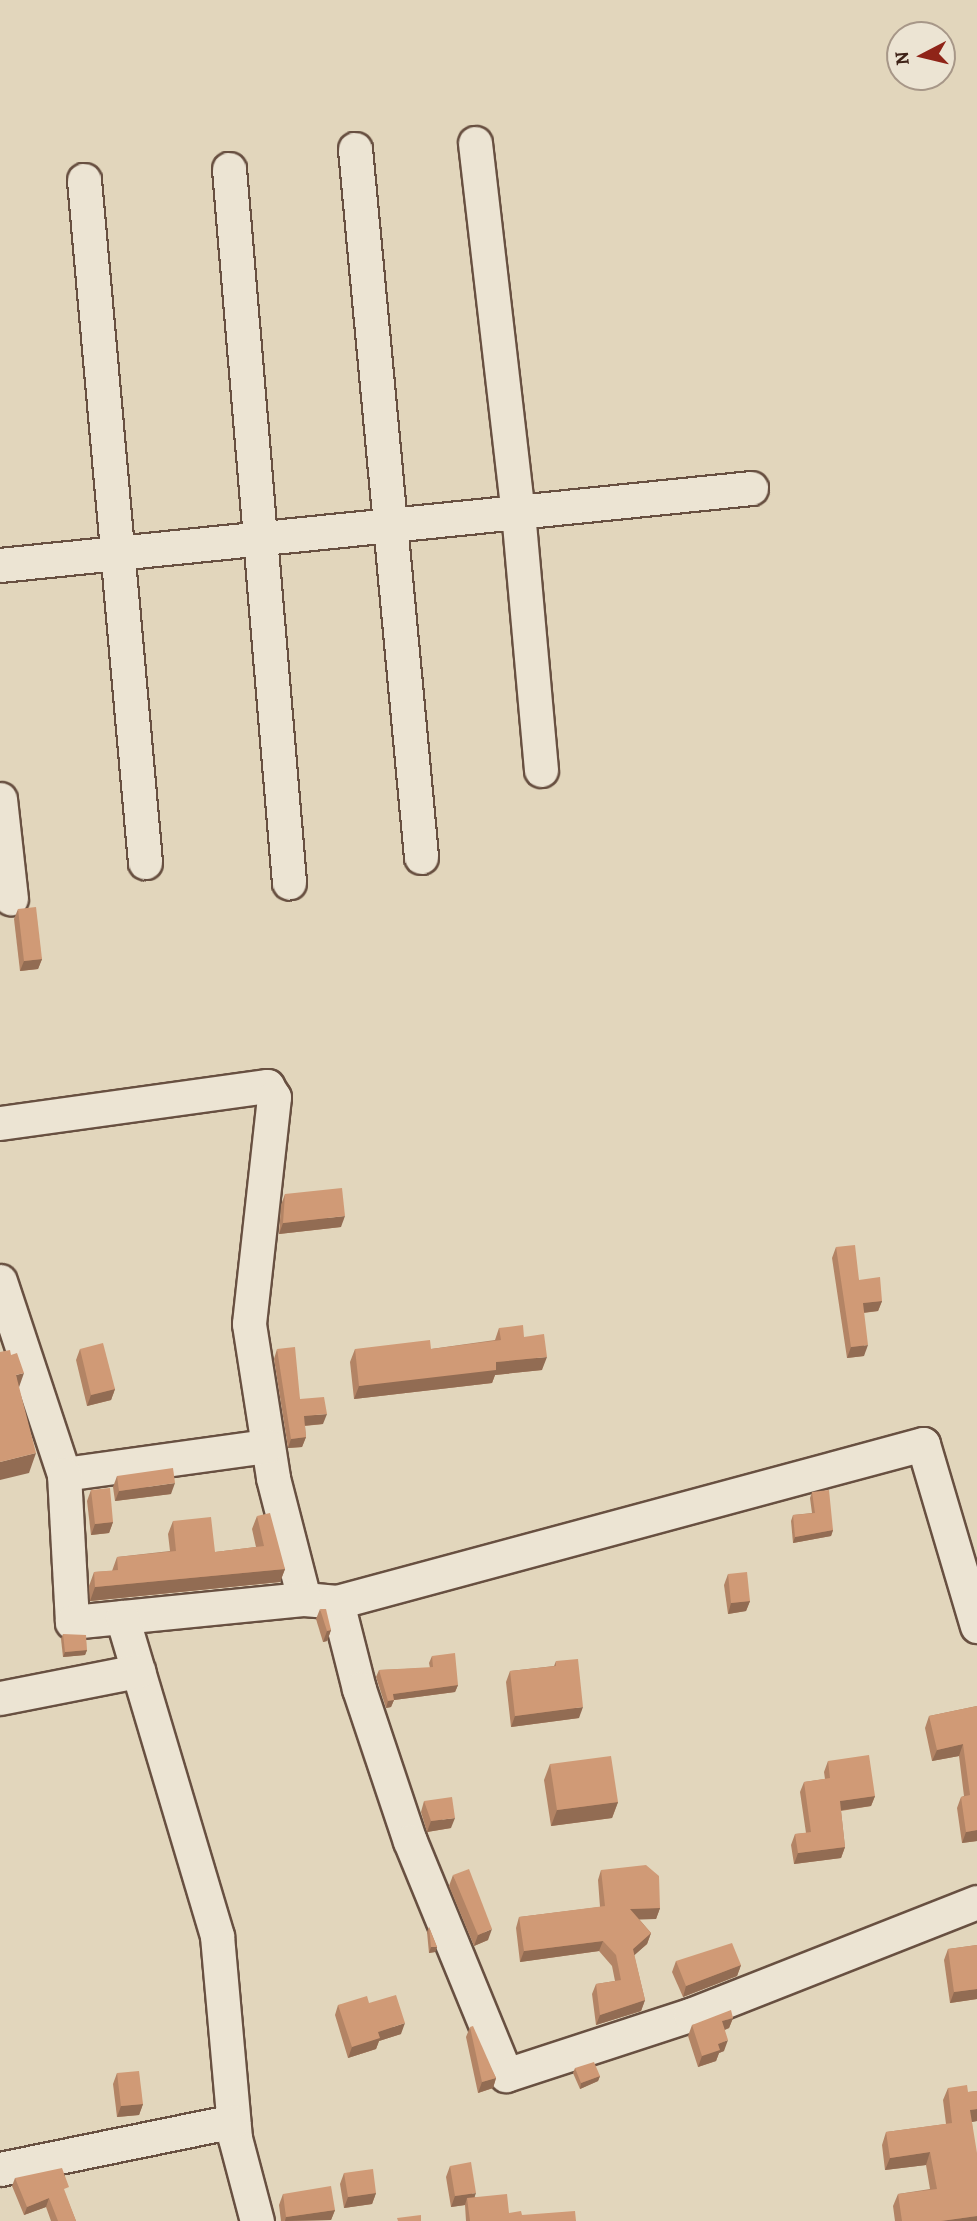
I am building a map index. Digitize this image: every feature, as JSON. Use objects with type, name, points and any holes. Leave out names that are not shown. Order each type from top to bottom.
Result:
[{"type":"street","points":[[475,143],[518,512],[541,770]]},
{"type":"street","points":[[355,149],[421,857]]},
{"type":"street","points":[[229,169],[289,882]]},
{"type":"street","points":[[83,180],[145,862]]},
{"type":"street","points":[[0,565],[751,488]]},
{"type":"street","points":[[0,799],[10,898]]},
{"type":"street","points":[[0,1123],[267,1086],[274,1097],[272,1131],[249,1324],[267,1446],[304,1599]]},
{"type":"street","points":[[0,1281],[12,1357],[64,1474],[72,1622],[304,1599],[337,1602],[923,1444],[976,1617]]},
{"type":"street","points":[[64,1474],[267,1446]]},
{"type":"street","points":[[337,1602],[359,1689],[410,1841],[506,2074],[690,2015],[977,1902]]},
{"type":"street","points":[[122,1617],[217,1936],[233,2121],[257,2221]]},
{"type":"street","points":[[0,1698],[138,1671]]},
{"type":"street","points":[[0,2169],[233,2121]]},
{"type":"building","points":[[36,907],[42,959],[24,961],[18,909]]},
{"type":"building","points":[[342,1188],[345,1216],[283,1223],[285,1194]]},
{"type":"building","points":[[855,1245],[859,1280],[880,1277],[882,1301],[863,1303],[868,1345],[851,1347],[836,1247]]},
{"type":"building","points":[[523,1325],[524,1337],[544,1334],[547,1357],[496,1362],[496,1370],[359,1386],[355,1349],[430,1340],[431,1349],[501,1340],[499,1328]]},
{"type":"building","points":[[103,1343],[115,1389],[91,1395],[80,1349]]},
{"type":"building","points":[[295,1347],[300,1399],[324,1397],[327,1414],[304,1416],[306,1437],[291,1439],[277,1349]]},
{"type":"building","points":[[10,1350],[11,1355],[17,1353],[24,1373],[16,1375],[36,1453],[0,1462],[0,1352]]},
{"type":"building","points":[[173,1468],[175,1483],[119,1491],[117,1476]]},
{"type":"building","points":[[110,1488],[113,1522],[95,1524],[91,1490]]},
{"type":"building","points":[[829,1490],[833,1530],[795,1537],[793,1515],[815,1513],[812,1492]]},
{"type":"building","points":[[270,1513],[285,1569],[95,1587],[94,1572],[118,1570],[117,1557],[176,1551],[173,1521],[211,1517],[215,1552],[264,1546],[257,1516]]},
{"type":"building","points":[[747,1572],[750,1601],[731,1603],[728,1574]]},
{"type":"building","points":[[320,1609],[326,1609],[331,1630],[327,1631]]},
{"type":"building","points":[[63,1634],[86,1635],[87,1650],[65,1652]]},
{"type":"building","points":[[455,1653],[458,1685],[393,1694],[394,1700],[388,1701],[379,1670],[433,1667],[432,1656]]},
{"type":"building","points":[[578,1659],[583,1707],[515,1716],[510,1671],[556,1666],[556,1661]]},
{"type":"building","points":[[977,1706],[977,1830],[966,1832],[961,1797],[970,1795],[963,1744],[937,1750],[929,1716]]},
{"type":"building","points":[[869,1755],[875,1796],[840,1801],[845,1847],[798,1853],[795,1834],[811,1832],[804,1782],[830,1778],[828,1761]]},
{"type":"building","points":[[611,1756],[618,1802],[557,1810],[550,1764]]},
{"type":"building","points":[[452,1797],[455,1818],[431,1821],[424,1801]]},
{"type":"building","points":[[646,1865],[659,1876],[660,1908],[630,1909],[651,1933],[633,1949],[645,2000],[600,2015],[596,1984],[621,1980],[616,1955],[603,1941],[524,1951],[519,1917],[605,1906],[601,1870]]},
{"type":"building","points":[[469,1869],[492,1929],[478,1935],[453,1875]]},
{"type":"building","points":[[429,1927],[437,1947],[431,1947]]},
{"type":"building","points":[[732,1943],[741,1965],[686,1986],[676,1961]]},
{"type":"building","points":[[977,1945],[977,1989],[954,1992],[948,1949]]},
{"type":"building","points":[[396,1995],[405,2023],[378,2032],[380,2038],[352,2047],[338,2005],[367,1996],[369,2003]]},
{"type":"building","points":[[731,2010],[733,2018],[722,2021],[728,2040],[718,2044],[720,2050],[702,2056],[692,2025]]},
{"type":"building","points":[[473,2026],[496,2078],[482,2082],[470,2027]]},
{"type":"building","points":[[594,2062],[600,2076],[581,2083],[575,2068]]},
{"type":"building","points":[[139,2071],[143,2104],[121,2106],[117,2073]]},
{"type":"building","points":[[967,2085],[968,2092],[977,2091],[977,2109],[970,2110],[977,2153],[977,2216],[941,2221],[902,2221],[898,2194],[937,2189],[930,2152],[890,2158],[886,2132],[952,2123],[948,2088]]},
{"type":"building","points":[[471,2162],[476,2193],[455,2196],[450,2166]]},
{"type":"building","points":[[62,2168],[69,2187],[64,2189],[76,2221],[58,2221],[49,2198],[27,2207],[15,2178]]},
{"type":"building","points":[[373,2169],[376,2193],[348,2197],[344,2173]]},
{"type":"building","points":[[331,2186],[335,2210],[286,2217],[283,2194]]},
{"type":"building","points":[[507,2194],[509,2213],[521,2211],[522,2215],[575,2211],[576,2221],[470,2221],[467,2198]]},
{"type":"building","points":[[421,2215],[421,2221],[398,2221],[397,2218]]}]
